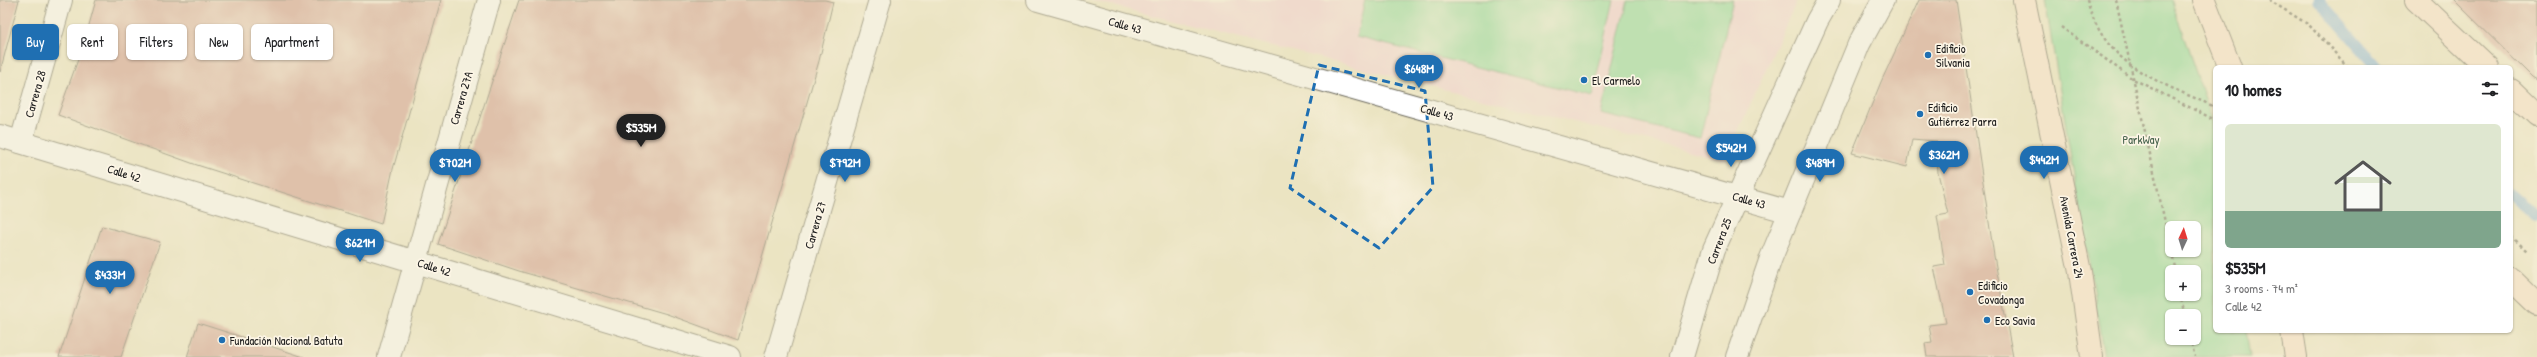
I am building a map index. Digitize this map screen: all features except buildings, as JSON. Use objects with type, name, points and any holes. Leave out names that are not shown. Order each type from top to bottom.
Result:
[{"type":"main road","points":[[2204,0],[2229,65]]},
{"type":"main road","points":[[2416,0],[2485,65]]},
{"type":"main road","name":"Avenida Carrera 24","points":[[2026,10],[2080,272],[2092,357]]},
{"type":"main road","points":[[2513,92],[2537,114]]},
{"type":"main road","points":[[2513,281],[2537,304]]},
{"type":"main road","points":[[2292,333],[2296,357]]},
{"type":"street","name":"Carrera 28","points":[[21,142],[61,0]]},
{"type":"street","name":"Carrera 27A","points":[[389,357],[489,0]]},
{"type":"street","name":"Carrera 27","points":[[776,357],[880,0]]},
{"type":"street","name":"Calle 43","points":[[1038,0],[1790,212]]},
{"type":"street","name":"Carrera 25","points":[[1682,357],[1714,249],[1817,21],[1829,0]]},
{"type":"street","points":[[1737,357],[1752,310],[1790,212],[1859,44],[1883,0]]},
{"type":"street","name":"Calle 42","points":[[0,136],[730,357]]},
{"type":"path","points":[[2087,0],[2091,16],[2104,41],[2130,66],[2213,106]]},
{"type":"path","points":[[2116,0],[2132,79],[2174,265]]},
{"type":"path","points":[[2269,0],[2309,25],[2346,65]]},
{"type":"path","points":[[2026,10],[2047,17],[2132,79],[2213,119]]},
{"type":"path","points":[[2513,238],[2532,256]]},
{"type":"path","points":[[2192,345],[2195,357]]},
{"type":"highlighted area","points":[[1319,65],[1425,91],[1433,187],[1379,248],[1290,188]]},
{"type":"shaded area","name":"El Carmelo","points":[[1090,0],[1797,0],[1725,160]]},
{"type":"green space","points":[[1365,0],[1614,0],[1592,96],[1356,37]]},
{"type":"green space","points":[[1628,0],[1733,0],[1700,138],[1601,114]]},
{"type":"green space","name":"ParkWay","points":[[2045,0],[2171,0],[2212,119],[2213,126],[2213,333],[2246,333],[2250,357],[2104,357]]},
{"type":"waterway","points":[[2319,0],[2375,65]]},
{"type":"waterway","points":[[2513,196],[2537,218]]},
{"type":"place","name":"Edificio Silvania","points":[[1928,55]]},
{"type":"place","name":"El Carmelo","points":[[1584,80]]},
{"type":"place","name":"Edificio Gutiérrez Parra","points":[[1920,114]]},
{"type":"place","name":"Edificio Covadonga","points":[[1970,292]]},
{"type":"place","name":"Eco Savia","points":[[1987,320]]},
{"type":"place","name":"Fundación Nacional Batuta","points":[[222,340]]}]
